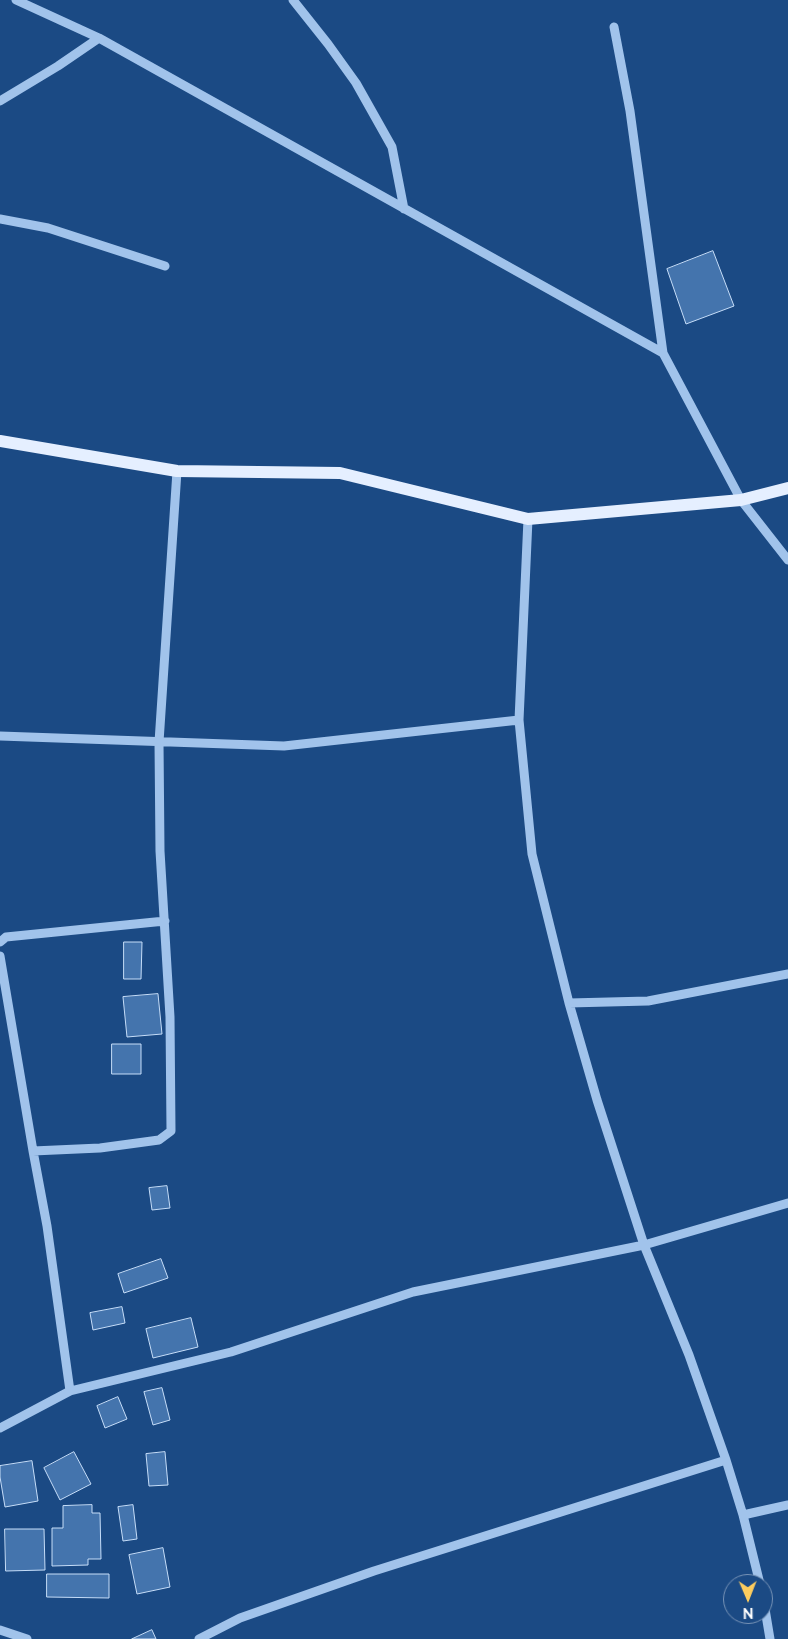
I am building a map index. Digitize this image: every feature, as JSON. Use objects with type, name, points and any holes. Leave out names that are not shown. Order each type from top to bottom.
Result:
[{"type":"main road","points":[[0,441],[178,471],[340,473],[528,519],[741,500],[788,488]]},
{"type":"street","points":[[16,0],[99,38],[663,353]]},
{"type":"street","points":[[292,0],[328,44],[356,83],[392,147],[404,209]]},
{"type":"street","points":[[614,27],[630,111],[663,353],[741,500],[788,560]]},
{"type":"street","points":[[0,101],[58,66],[99,38]]},
{"type":"street","points":[[0,219],[48,228],[164,266]]},
{"type":"street","points":[[33,1151],[100,1148],[159,1140],[171,1131],[170,1017],[160,851],[158,742],[178,471]]},
{"type":"street","points":[[528,519],[519,720],[532,854],[569,1003],[597,1100],[644,1245],[689,1355],[726,1460],[743,1514],[758,1574]]},
{"type":"street","points":[[0,736],[284,746],[519,720]]},
{"type":"street","points":[[0,942],[6,938],[164,921]]},
{"type":"street","points":[[0,956],[47,1226],[70,1391]]},
{"type":"street","points":[[569,1003],[648,1001],[788,974]]},
{"type":"street","points":[[0,1428],[70,1391],[231,1352],[413,1292],[644,1245],[788,1204]]},
{"type":"street","points":[[199,1639],[240,1618],[374,1571],[726,1460]]},
{"type":"street","points":[[743,1514],[788,1505]]},
{"type":"street","points":[[768,1624],[770,1639]]},
{"type":"street","points":[[0,1630],[27,1639]]},
{"type":"building","points":[[713,251],[734,306],[686,324],[667,269]]},
{"type":"building","points":[[124,942],[142,942],[141,979],[124,979]]},
{"type":"building","points":[[158,994],[162,1034],[127,1037],[123,997]]},
{"type":"building","points":[[112,1044],[141,1044],[141,1074],[112,1074]]},
{"type":"building","points":[[167,1186],[170,1208],[152,1210],[149,1188]]},
{"type":"building","points":[[161,1259],[168,1278],[124,1293],[118,1274]]},
{"type":"building","points":[[122,1307],[125,1323],[93,1330],[90,1313]]},
{"type":"building","points":[[191,1318],[198,1347],[153,1358],[146,1329]]},
{"type":"building","points":[[162,1388],[170,1420],[153,1425],[144,1392]]},
{"type":"building","points":[[118,1397],[127,1419],[105,1428],[97,1406]]},
{"type":"building","points":[[74,1452],[91,1484],[60,1500],[44,1468]]},
{"type":"building","points":[[165,1452],[168,1485],[149,1486],[146,1454]]},
{"type":"building","points":[[32,1461],[38,1501],[5,1507],[0,1466]]},
{"type":"building","points":[[92,1505],[92,1513],[100,1513],[101,1559],[88,1559],[88,1565],[52,1566],[52,1528],[63,1528],[63,1506]]},
{"type":"building","points":[[133,1505],[137,1539],[123,1541],[118,1507]]},
{"type":"building","points":[[5,1529],[44,1529],[45,1570],[6,1571]]},
{"type":"building","points":[[163,1548],[170,1587],[137,1594],[129,1555]]},
{"type":"building","points":[[47,1574],[109,1574],[109,1598],[47,1597]]},
{"type":"building","points":[[152,1630],[156,1639],[132,1639]]}]
